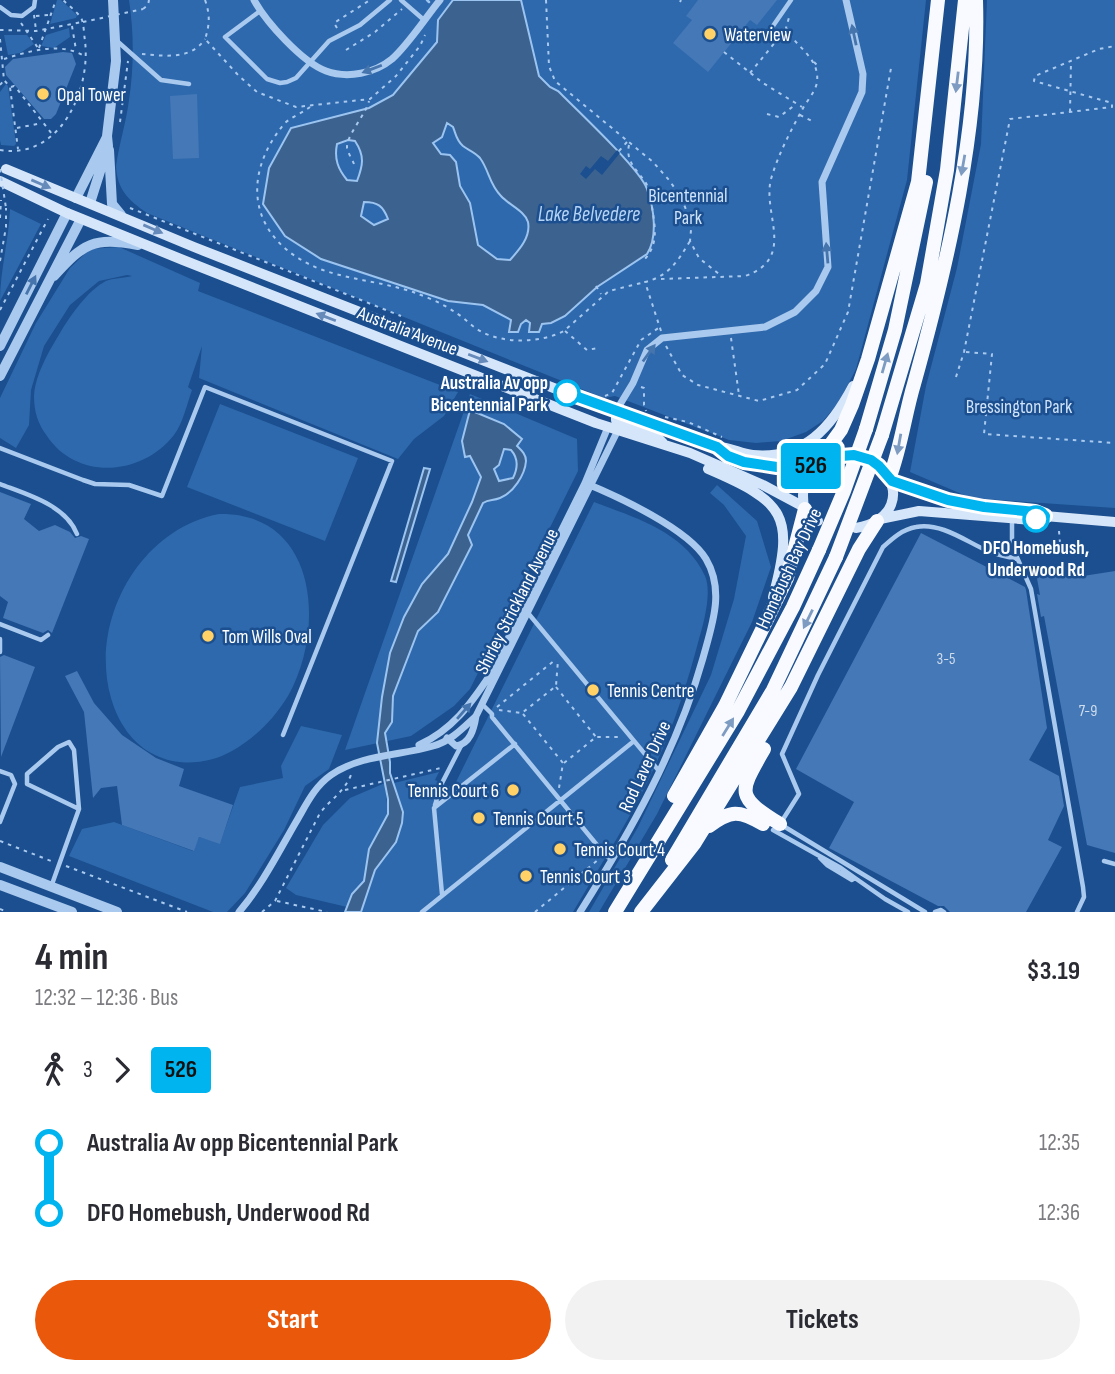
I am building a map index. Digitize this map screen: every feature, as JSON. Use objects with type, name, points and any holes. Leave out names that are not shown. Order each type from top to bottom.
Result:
[{"type":"highway","points":[[816,464],[841,430],[868,359],[918,182],[938,0]]},
{"type":"highway","name":"Homebush Bay Drive","points":[[615,912],[738,711],[793,607],[844,491],[866,429],[895,330],[927,181],[946,0]]},
{"type":"highway","name":"Homebush Bay Drive","points":[[641,912],[773,690],[836,557],[882,435],[927,284],[947,170],[965,0]]},
{"type":"highway","points":[[891,479],[942,284],[966,147],[973,85],[976,0]]},
{"type":"highway","points":[[666,827],[674,798],[725,706],[791,568],[804,508]]},
{"type":"highway","points":[[641,912],[703,830],[791,687],[859,549],[879,520]]},
{"type":"highway","points":[[776,827],[754,808],[744,792],[745,783],[779,722],[791,687]]},
{"type":"highway","points":[[703,830],[729,814],[739,813],[776,827]]},
{"type":"main road","name":"Australia Avenue","points":[[3,169],[89,203],[123,211],[194,247],[616,411],[717,447],[728,456],[762,466],[816,464],[829,457],[844,455]]},
{"type":"main road","name":"Australia Avenue","points":[[0,181],[67,213],[148,246],[764,485],[804,508],[818,520]]},
{"type":"main road","points":[[67,213],[76,198]]},
{"type":"main road","points":[[81,219],[89,203]]},
{"type":"main road","points":[[717,447],[729,447],[746,454],[767,456],[788,452],[808,442],[820,435],[835,417],[868,359]]},
{"type":"main road","points":[[616,411],[616,420],[654,434],[685,459],[758,493],[775,510],[785,535],[767,620]]},
{"type":"main road","points":[[804,508],[803,485],[816,464]]},
{"type":"main road","points":[[879,466],[891,479],[894,489],[893,500],[879,520]]},
{"type":"main road","points":[[891,479],[958,503],[1035,512],[1045,516],[1115,522]]},
{"type":"main road","points":[[856,528],[919,511],[1033,520],[1045,516]]},
{"type":"street","points":[[113,0],[116,40],[108,141],[112,204],[123,211]]},
{"type":"street","points":[[254,0],[274,30],[310,61],[326,71],[351,74],[371,72],[393,58],[440,0]]},
{"type":"street","points":[[616,411],[648,350],[662,338],[765,327],[795,312],[816,291],[828,267],[822,182],[862,92],[863,74],[846,0]]},
{"type":"street","points":[[76,198],[108,141]]},
{"type":"street","points":[[89,203],[108,141]]},
{"type":"street","points":[[0,346],[67,213]]},
{"type":"street","points":[[0,376],[81,219]]},
{"type":"street","points":[[45,287],[84,246],[113,240],[148,246]]},
{"type":"street","name":"Shirley Strickland Avenue","points":[[239,912],[253,894],[317,787],[354,764],[408,750],[445,736],[476,716],[528,613],[613,428]]},
{"type":"street","name":"Shirley Strickland Avenue","points":[[445,736],[490,675],[589,484]]},
{"type":"street","name":"Rod Laver Drive","points":[[580,912],[612,861],[660,772],[698,675],[717,600],[716,584],[707,561],[693,543],[645,513],[589,484]]},
{"type":"street","points":[[445,736],[456,746],[461,745],[468,740],[474,729],[476,716]]},
{"type":"street","points":[[0,867],[117,912]]},
{"type":"street","points":[[0,885],[72,912]]},
{"type":"street","name":"Shirley Strickland Avenue","points":[[232,912],[253,894]]},
{"type":"lane","points":[[0,7],[6,13],[22,16],[30,12],[35,0]]},
{"type":"lane","points":[[260,11],[225,37],[267,79],[279,83],[296,78],[321,47],[360,25],[390,0]]},
{"type":"lane","points":[[401,0],[424,20]]},
{"type":"lane","points":[[773,26],[791,0]]},
{"type":"lane","points":[[116,40],[161,80],[189,84]]},
{"type":"lane","points":[[0,448],[95,484],[129,485],[162,496],[205,387],[392,461],[282,735]]},
{"type":"lane","points":[[0,484],[39,499],[59,512],[74,526],[76,534]]},
{"type":"lane","points":[[1012,518],[1012,546],[1031,589],[1081,875],[1084,897],[1077,912]]},
{"type":"lane","points":[[776,827],[799,794],[782,754],[818,675],[883,547],[902,531],[918,526],[942,529],[992,552],[1017,559]]},
{"type":"lane","points":[[528,613],[560,656],[660,772]]},
{"type":"lane","points":[[0,624],[41,640],[48,635]]},
{"type":"lane","points":[[0,639],[0,652]]},
{"type":"lane","points":[[483,705],[604,855],[612,861]]},
{"type":"lane","points":[[422,912],[633,739]]},
{"type":"lane","points":[[51,887],[79,809],[74,750],[69,742],[58,747],[27,774],[27,784],[79,809]]},
{"type":"lane","points":[[434,808],[515,744]]},
{"type":"lane","points":[[443,895],[434,808],[442,783],[461,745]]},
{"type":"lane","points":[[0,771],[11,775],[15,784],[0,822]]},
{"type":"lane","points":[[776,827],[838,872],[852,880],[855,878],[885,900],[908,912]]},
{"type":"lane","points":[[776,827],[925,912]]},
{"type":"lane","points":[[1104,861],[1115,864]]},
{"type":"lane","points":[[935,912],[944,912]]},
{"type":"path","points":[[39,48],[56,0]]},
{"type":"path","points":[[0,149],[18,150],[35,145],[65,121],[79,98],[86,74],[87,57],[83,22],[63,0]]},
{"type":"path","points":[[0,30],[26,32],[72,25],[143,9],[149,0]]},
{"type":"path","points":[[341,35],[334,23],[370,0]]},
{"type":"path","points":[[546,0],[549,66],[555,81]]},
{"type":"path","points":[[750,73],[786,28],[791,0]]},
{"type":"path","points":[[346,50],[375,32],[402,8]]},
{"type":"path","points":[[30,12],[35,16],[50,15]]},
{"type":"path","points":[[16,16],[39,48]]},
{"type":"path","points":[[35,16],[36,31]]},
{"type":"path","points":[[72,25],[76,50]]},
{"type":"path","points":[[786,28],[819,67]]},
{"type":"path","points":[[0,38],[4,80],[10,87],[18,150]]},
{"type":"path","points":[[119,124],[129,52],[180,56],[200,45],[205,38]]},
{"type":"path","points":[[956,377],[964,352],[1010,119],[1113,108],[1112,103],[1034,81],[1035,76],[1099,49],[1115,46]]},
{"type":"path","points":[[2,57],[39,48],[76,50],[87,57]]},
{"type":"path","points":[[724,52],[803,108]]},
{"type":"path","points":[[1070,112],[1071,61]]},
{"type":"path","points":[[310,107],[286,122],[263,157],[256,188],[266,230],[280,246],[320,268],[413,292],[455,312],[481,332],[500,339],[537,340],[564,331],[602,295],[620,287],[660,279],[745,276],[755,273],[768,260],[775,241],[770,182],[799,114],[817,83],[814,62]]},
{"type":"path","points":[[0,85],[4,80]]},
{"type":"path","points":[[551,80],[653,162],[681,197],[691,230],[690,241],[675,265],[660,279]]},
{"type":"path","points":[[10,87],[14,86],[52,134]]},
{"type":"path","points":[[354,164],[347,148],[348,140],[370,100]]},
{"type":"path","points":[[767,114],[779,117],[796,104]]},
{"type":"path","points":[[799,114],[811,121]]},
{"type":"path","points":[[16,128],[44,123]]},
{"type":"path","points":[[619,151],[629,142]]},
{"type":"path","points":[[629,142],[628,152],[633,167],[649,188],[655,223],[656,236],[644,260]]},
{"type":"path","points":[[0,261],[6,208],[3,169]]},
{"type":"path","points":[[0,218],[1,200]]},
{"type":"path","points":[[123,211],[409,319]]},
{"type":"path","points":[[0,310],[48,219]]},
{"type":"path","points":[[0,230],[5,232]]},
{"type":"path","points":[[690,241],[699,258],[720,275]]},
{"type":"path","points":[[645,282],[662,338]]},
{"type":"path","points":[[596,286],[602,295]]},
{"type":"path","points":[[731,330],[739,396]]},
{"type":"path","points":[[564,331],[587,350],[598,348]]},
{"type":"path","points":[[964,352],[992,354],[984,434],[1115,443]]},
{"type":"path","points":[[603,396],[612,393],[622,378]]},
{"type":"path","points":[[633,383],[644,388],[643,405],[646,411],[652,414]]},
{"type":"path","points":[[664,417],[688,422],[724,437]]},
{"type":"path","points":[[1059,531],[1060,543],[1067,554]]},
{"type":"path","points":[[522,713],[556,686],[560,656]]},
{"type":"path","points":[[560,656],[494,710],[522,713],[563,763]]},
{"type":"path","points":[[556,686],[596,737]]},
{"type":"path","points":[[559,799],[563,763],[596,737],[633,739]]},
{"type":"path","points":[[344,790],[354,764]]},
{"type":"path","points":[[262,912],[275,901],[320,813],[329,802],[344,790],[441,768]]},
{"type":"path","points":[[0,841],[187,912]]},
{"type":"path","points":[[535,912],[604,855]]},
{"type":"path","points":[[275,901],[327,912]]},
{"type":"path","points":[[0,909],[7,912]]},
{"type":"green space","points":[[57,0],[61,0],[77,15],[76,18],[50,24]]},
{"type":"green space","name":"Bicentennial Park","points":[[129,0],[926,0],[907,180],[856,369],[839,402],[823,421],[806,432],[781,441],[756,443],[729,440],[615,396],[604,398],[147,213],[121,188],[116,166],[132,75],[133,37]]},
{"type":"green space","name":"Bressington Park","points":[[987,0],[1115,0],[1115,508],[971,498],[910,472],[926,386],[957,268],[981,144]]},
{"type":"green space","points":[[69,28],[70,37],[54,48],[41,46],[46,35]]},
{"type":"green space","points":[[4,35],[27,35],[34,44],[20,53],[8,55]]},
{"type":"green space","points":[[6,84],[16,144],[14,146],[1,145],[0,140],[0,92]]},
{"type":"green space","points":[[10,209],[41,224],[0,301],[1,278]]},
{"type":"green space","points":[[119,247],[200,283],[198,291],[458,392],[444,416],[414,439],[398,459],[199,378],[202,346],[188,387],[192,390],[182,419],[174,435],[161,449],[145,459],[110,468],[75,461],[60,451],[39,422],[34,402],[37,380],[51,347],[80,304],[99,285],[109,280],[132,276],[127,275],[99,281],[70,305],[44,346],[31,390],[29,425],[16,448],[0,438],[0,398],[36,323],[70,268],[90,249]]},
{"type":"green space","points":[[470,394],[577,439],[578,471],[470,689],[454,706],[411,736],[345,750]]},
{"type":"green space","points":[[220,404],[358,458],[325,541],[187,487]]},
{"type":"green space","points":[[717,485],[757,521],[771,567],[752,622],[657,814],[599,912],[589,912],[638,827],[711,675],[734,599],[746,536],[724,505],[710,493]]},
{"type":"green space","name":"Tennis Centre","points":[[594,502],[642,521],[672,537],[696,561],[707,583],[705,616],[680,703],[656,764],[627,821],[573,912],[361,912],[375,870],[386,857],[403,812],[394,783],[439,772],[435,780],[453,788]]},
{"type":"green space","name":"Tom Wills Oval","points":[[219,514],[252,518],[277,532],[294,553],[305,579],[309,608],[307,639],[300,669],[288,696],[256,734],[232,751],[214,759],[184,762],[164,759],[139,745],[122,724],[111,698],[106,669],[107,639],[114,610],[127,583],[144,559],[165,538],[190,523]]},
{"type":"green space","points":[[301,726],[342,735],[329,769],[305,786],[284,830],[245,893],[227,912],[213,912],[69,856],[82,829],[114,822],[193,851],[199,837],[220,843],[240,787],[283,778],[281,766]]},
{"type":"green space","points":[[385,783],[388,814],[369,849],[365,881],[352,894],[347,907],[296,895],[286,888],[323,825],[350,798]]},
{"type":"water","name":"Lake Belvedere","points":[[453,0],[521,0],[539,76],[558,91],[621,154],[647,189],[654,231],[647,254],[597,287],[565,316],[542,324],[539,332],[529,332],[530,323],[526,320],[518,332],[509,332],[511,320],[483,305],[448,301],[321,259],[285,236],[263,204],[269,168],[291,128],[369,108],[393,95],[437,42],[438,20]],"holes":[[[447,123],[453,127],[461,144],[480,158],[497,191],[526,218],[526,238],[510,260],[497,259],[478,245],[470,203],[460,186],[456,162],[450,155],[441,154],[433,143],[442,137]],[[348,140],[355,141],[362,156],[357,181],[347,180],[336,159],[337,144]],[[364,202],[369,202],[379,206],[388,219],[374,225],[361,216]]]},
{"type":"water","points":[[470,410],[504,424],[522,439],[517,446],[525,456],[525,466],[518,483],[509,492],[483,503],[468,535],[472,545],[438,612],[418,631],[393,696],[392,722],[385,733],[390,773],[403,812],[402,823],[396,842],[375,870],[361,912],[345,912],[352,894],[364,881],[369,849],[388,814],[388,799],[377,743],[390,653],[404,617],[422,584],[448,554],[481,477],[470,456],[465,457],[462,441]],"holes":[[[504,449],[511,450],[516,460],[515,474],[513,478],[499,481],[494,469],[499,465]]]},
{"type":"water","points":[[424,468],[430,469],[396,582],[391,581]]},
{"type":"pier","points":[[617,150],[620,153],[602,175],[595,169],[586,179],[580,174],[586,166],[590,169],[601,156],[608,161]]},
{"type":"building","name":"Waterview","points":[[698,0],[777,0],[757,25],[750,20],[708,72],[673,43],[692,20],[686,16]]},
{"type":"building","name":"Opal Tower","points":[[72,53],[76,64],[56,114],[51,119],[44,119],[6,75],[5,67],[13,59]]},
{"type":"building","points":[[197,94],[199,158],[173,159],[170,96]]},
{"type":"building","points":[[0,492],[31,504],[24,519],[39,531],[55,525],[70,532],[75,538],[81,536],[89,539],[52,633],[48,630],[43,633],[3,618],[8,602],[0,596]]},
{"type":"building","points":[[921,533],[1025,587],[1026,590],[1047,728],[1029,760],[1059,776],[1064,806],[1048,840],[1062,847],[1026,912],[950,912],[944,906],[938,906],[829,848],[854,802],[796,769]]},
{"type":"building","points":[[1080,565],[1083,576],[1115,571],[1115,853],[1087,845],[1044,616],[1041,617],[1037,594],[1040,595],[1036,573]]},
{"type":"building","points":[[4,655],[35,667],[1,757],[0,657]]},
{"type":"building","points":[[77,671],[94,703],[122,735],[156,758],[184,769],[179,786],[233,805],[220,844],[199,837],[194,851],[122,825],[117,786],[101,788],[93,798],[84,712],[65,676]]},
{"type":"bus line","name":"526","points":[[567,393],[717,447],[728,456],[744,462],[762,466],[803,467],[829,457],[854,455],[871,460],[885,471],[892,481],[912,489],[969,505],[1035,512],[1045,516],[1036,519]]},
{"type":"place","name":"Waterview","points":[[710,34]]},
{"type":"place","name":"Opal Tower","points":[[43,94]]},
{"type":"place","name":"Australia Av opp Bicentennial Park","points":[[567,393]]},
{"type":"place","name":"DFO Homebush, Underwood Rd","points":[[1036,519]]},
{"type":"place","name":"Tom Wills Oval","points":[[208,636]]},
{"type":"place","name":"Tennis Centre","points":[[593,690]]},
{"type":"place","name":"Tennis Court 6","points":[[513,790]]},
{"type":"place","name":"Tennis Court 5","points":[[479,818]]},
{"type":"place","name":"Tennis Court 4","points":[[560,849]]},
{"type":"place","name":"Tennis Court 3","points":[[526,876]]}]
